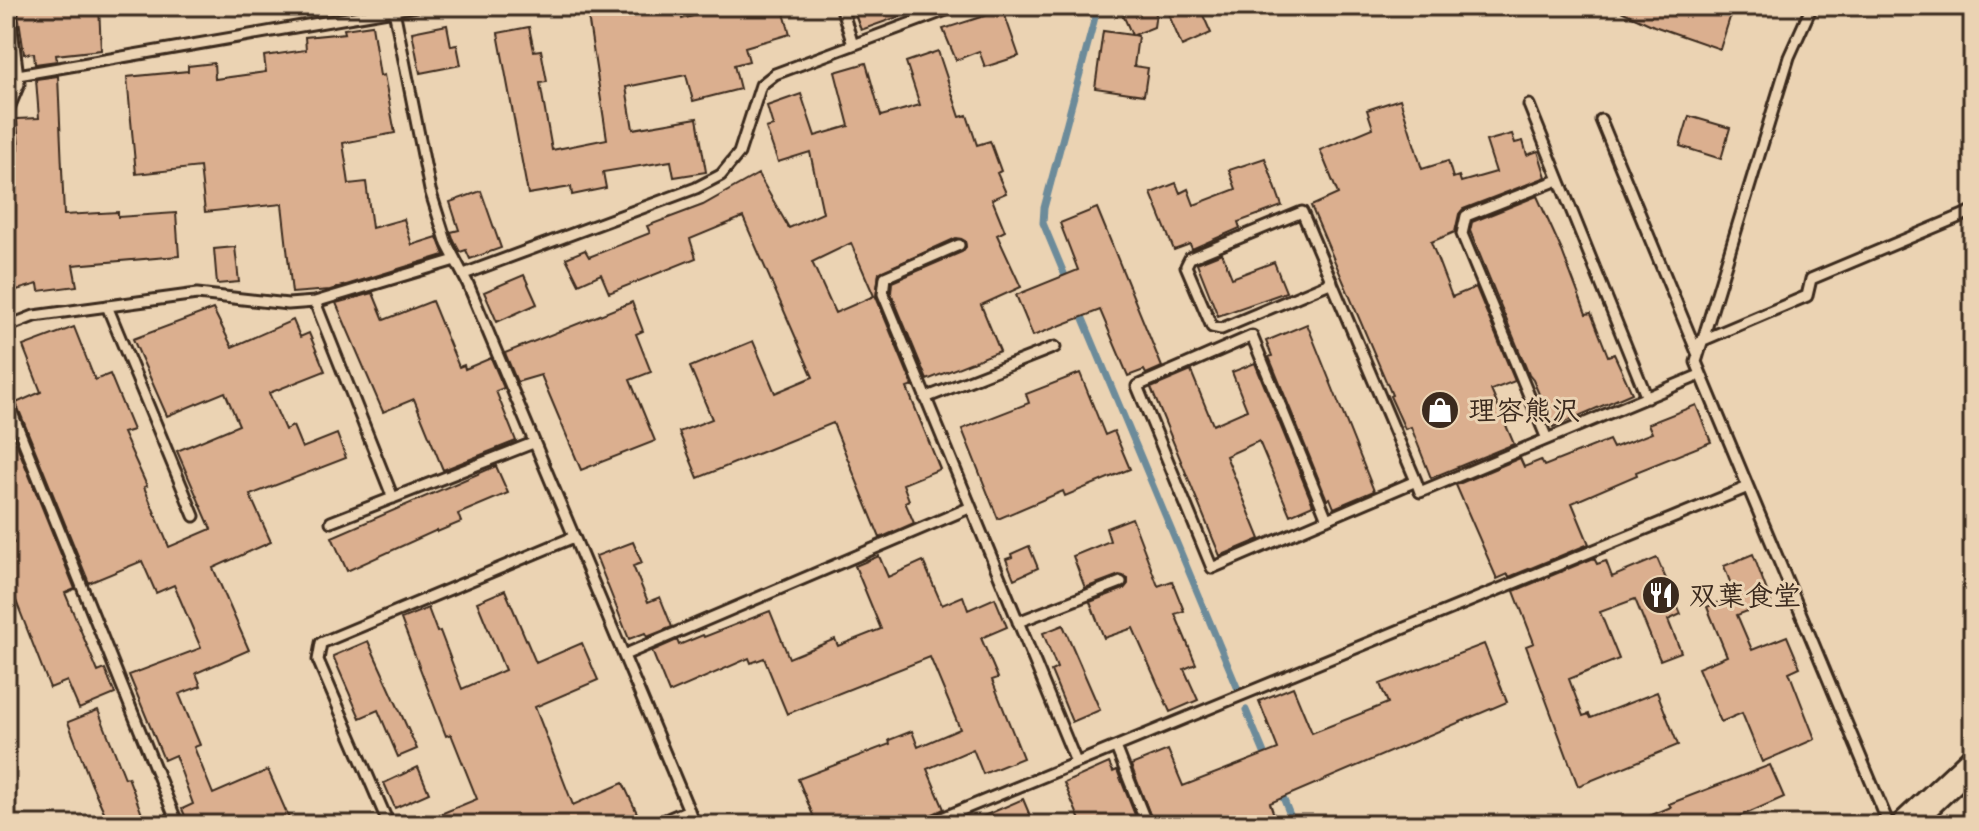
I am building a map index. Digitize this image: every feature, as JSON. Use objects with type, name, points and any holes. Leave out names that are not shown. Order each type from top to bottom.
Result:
[{"type":"main road","points":[[1905,825],[1973,761]]},
{"type":"lane","points":[[6,115],[19,84],[9,6]]},
{"type":"lane","points":[[18,75],[411,6]]},
{"type":"lane","points":[[841,6],[853,45]]},
{"type":"lane","points":[[464,274],[696,188],[721,175],[739,153],[761,85],[775,74],[957,6]]},
{"type":"lane","points":[[1812,6],[1789,57],[1696,362],[1889,825]]},
{"type":"lane","points":[[394,10],[430,190],[455,260],[464,274],[695,825]]},
{"type":"lane","points":[[1529,105],[1647,398]]},
{"type":"lane","points":[[1601,120],[1698,355]]},
{"type":"lane","points":[[1547,439],[1462,234],[1466,216],[1558,180]]},
{"type":"lane","points":[[1701,341],[1807,296],[1811,279],[1973,211]]},
{"type":"lane","points":[[1332,282],[1221,329],[1212,327],[1186,266],[1190,258],[1302,212],[1332,282],[1416,481],[1420,492],[1700,375]]},
{"type":"lane","points":[[959,245],[885,277],[883,294],[1076,762]]},
{"type":"lane","points":[[6,327],[34,316],[197,294],[288,304],[315,302],[455,260]]},
{"type":"lane","points":[[315,302],[393,498]]},
{"type":"lane","points":[[107,306],[194,516]]},
{"type":"lane","points":[[1221,329],[1228,346]]},
{"type":"lane","points":[[1327,519],[1252,336],[1137,386],[1212,568],[1327,519],[1416,481]]},
{"type":"lane","points":[[925,398],[1055,347]]},
{"type":"lane","points":[[6,398],[178,825]]},
{"type":"lane","points":[[331,522],[533,443]]},
{"type":"lane","points":[[925,825],[1748,487]]},
{"type":"lane","points":[[624,655],[969,508]]},
{"type":"lane","points":[[389,825],[318,660],[321,643],[574,537]]},
{"type":"lane","points":[[1018,622],[1121,582]]},
{"type":"lane","points":[[1116,747],[1147,825]]},
{"type":"lane","points":[[654,825],[689,810]]},
{"type":"building","points":[[17,6],[99,6],[101,50],[56,55],[57,61],[35,64],[34,53],[24,54]]},
{"type":"building","points":[[639,6],[680,6],[682,19],[731,6],[782,6],[790,34],[745,47],[749,61],[734,65],[740,89],[693,101],[686,75],[626,87],[633,129],[697,118],[706,172],[674,177],[671,161],[603,172],[606,188],[572,195],[571,187],[528,194],[498,33],[529,27],[534,51],[541,50],[547,82],[540,83],[552,150],[607,139],[588,16]]},
{"type":"building","points":[[852,6],[920,6],[920,9],[861,30]]},
{"type":"building","points":[[1119,6],[1157,6],[1154,27],[1134,35],[1138,36],[1134,66],[1148,68],[1144,95],[1095,88],[1103,31],[1132,35]]},
{"type":"building","points":[[1165,6],[1199,6],[1211,33],[1182,46]]},
{"type":"building","points":[[1610,6],[1717,6],[1732,11],[1720,49],[1654,26]]},
{"type":"building","points":[[1003,10],[1019,56],[985,67],[979,51],[956,60],[943,29]]},
{"type":"building","points":[[372,25],[380,76],[384,75],[395,133],[343,143],[349,184],[366,182],[372,228],[404,219],[412,245],[437,237],[444,255],[330,290],[292,293],[282,204],[205,212],[200,167],[136,174],[127,77],[188,71],[188,66],[214,63],[215,79],[266,72],[264,56],[306,50],[305,37],[345,33],[344,29]]},
{"type":"building","points":[[447,25],[451,46],[457,45],[461,65],[420,73],[412,32]]},
{"type":"building","points":[[938,51],[960,117],[967,115],[977,145],[990,141],[1001,171],[997,173],[1006,193],[992,199],[1005,231],[997,235],[1021,287],[981,305],[1000,351],[927,380],[891,293],[892,282],[962,252],[966,247],[965,241],[956,238],[879,273],[876,297],[913,386],[907,388],[940,469],[903,484],[909,500],[905,502],[914,523],[880,538],[833,423],[698,478],[679,432],[712,419],[690,367],[753,341],[775,393],[813,377],[743,217],[690,239],[696,258],[609,293],[601,274],[579,284],[566,258],[585,250],[589,257],[650,233],[647,226],[703,205],[758,174],[789,228],[823,213],[810,152],[778,162],[766,128],[773,126],[767,106],[801,94],[815,136],[849,126],[835,72],[866,63],[881,116],[920,105],[906,62]],"holes":[[[851,243],[874,296],[835,313],[812,262]]]},
{"type":"building","points":[[58,76],[64,215],[118,212],[118,217],[176,213],[179,256],[73,265],[77,286],[39,291],[38,284],[6,293],[6,152],[19,150],[17,119],[39,118],[36,79]]},
{"type":"building","points":[[1400,99],[1422,169],[1448,161],[1453,178],[1459,176],[1461,182],[1496,172],[1486,141],[1512,134],[1515,143],[1523,141],[1527,155],[1538,151],[1546,177],[1463,209],[1455,232],[1431,242],[1452,297],[1476,287],[1515,381],[1491,390],[1514,444],[1431,478],[1411,427],[1405,429],[1390,396],[1311,206],[1338,194],[1320,150],[1373,128],[1367,110]]},
{"type":"building","points":[[1689,116],[1730,128],[1721,159],[1680,146]]},
{"type":"building","points":[[1265,158],[1282,206],[1238,222],[1240,228],[1192,249],[1190,244],[1174,250],[1151,193],[1176,183],[1180,193],[1188,189],[1194,205],[1236,189],[1229,170]]},
{"type":"building","points":[[481,191],[501,248],[470,259],[466,250],[460,252],[454,241],[451,232],[459,230],[450,202]]},
{"type":"building","points":[[1537,196],[1586,314],[1591,313],[1608,356],[1614,354],[1632,393],[1553,427],[1470,231],[1472,222]]},
{"type":"building","points":[[1097,208],[1162,367],[1146,374],[1144,370],[1128,376],[1100,310],[1033,336],[1016,295],[1078,270],[1060,223]]},
{"type":"building","points":[[235,247],[239,282],[217,284],[214,249]]},
{"type":"building","points":[[1222,253],[1232,278],[1274,262],[1286,292],[1218,316],[1197,263]]},
{"type":"building","points":[[524,275],[537,304],[497,322],[484,292]]},
{"type":"building","points":[[373,293],[384,320],[432,301],[459,367],[464,365],[465,369],[491,358],[504,388],[496,391],[516,441],[443,470],[414,399],[383,412],[336,303]]},
{"type":"building","points":[[632,302],[643,331],[636,334],[651,372],[630,380],[655,441],[581,470],[541,375],[517,382],[505,353]]},
{"type":"building","points":[[213,309],[232,347],[293,320],[300,337],[309,333],[325,371],[269,393],[285,430],[293,426],[302,448],[337,434],[346,458],[250,495],[271,542],[213,568],[249,650],[196,673],[201,686],[179,694],[200,745],[194,747],[213,794],[268,770],[292,825],[189,825],[182,809],[193,804],[175,755],[164,760],[129,675],[201,648],[174,585],[156,593],[142,561],[89,583],[16,403],[41,392],[23,346],[74,327],[95,380],[110,374],[133,430],[123,433],[147,486],[144,487],[169,547],[211,529],[177,451],[239,425],[225,392],[167,416],[133,339]]},
{"type":"building","points":[[1307,324],[1374,491],[1334,508],[1330,498],[1327,500],[1269,357],[1272,356],[1266,341]]},
{"type":"building","points":[[1255,363],[1313,505],[1290,515],[1259,441],[1226,456],[1260,539],[1220,556],[1151,388],[1191,371],[1213,425],[1247,410],[1232,372]]},
{"type":"building","points":[[1080,373],[1105,435],[1114,431],[1130,469],[1065,496],[1063,491],[998,519],[962,429],[1029,403],[1026,394]]},
{"type":"building","points":[[1696,405],[1711,442],[1636,472],[1637,475],[1572,503],[1589,544],[1497,579],[1456,485],[1520,458],[1524,467],[1541,460],[1544,466],[1609,440],[1613,448],[1652,433],[1648,424]]},
{"type":"building","points":[[6,418],[75,589],[65,593],[98,672],[105,669],[115,694],[79,709],[67,681],[50,688],[6,575],[6,547],[14,543],[6,523]]},
{"type":"building","points":[[496,466],[508,493],[458,514],[461,522],[347,571],[332,537]]},
{"type":"building","points":[[1132,518],[1158,586],[1172,581],[1184,611],[1175,614],[1196,664],[1184,669],[1198,700],[1170,712],[1133,628],[1104,638],[1090,602],[1124,589],[1128,579],[1119,575],[1085,588],[1073,556],[1110,541],[1106,528]]},
{"type":"building","points":[[633,542],[642,563],[633,566],[648,602],[660,597],[672,627],[647,637],[645,633],[629,639],[596,556]]},
{"type":"building","points":[[1029,546],[1038,568],[1014,579],[1006,559]]},
{"type":"building","points":[[1753,554],[1771,602],[1737,615],[1752,650],[1787,636],[1800,667],[1789,672],[1815,739],[1762,762],[1742,713],[1721,722],[1698,668],[1727,656],[1707,607],[1735,595],[1724,566]]},
{"type":"building","points":[[879,556],[888,577],[923,561],[942,605],[963,596],[968,610],[995,598],[1007,627],[981,638],[998,678],[992,680],[1023,758],[983,774],[973,749],[927,769],[944,809],[908,825],[817,825],[798,779],[890,744],[889,740],[912,731],[918,747],[960,729],[930,657],[787,714],[764,658],[751,663],[749,658],[669,693],[652,651],[677,640],[679,645],[704,637],[770,611],[789,658],[835,639],[838,646],[881,629],[855,566]]},
{"type":"building","points":[[1594,558],[1597,564],[1606,561],[1612,577],[1657,558],[1681,614],[1668,620],[1681,652],[1660,660],[1635,599],[1600,612],[1619,659],[1569,679],[1583,716],[1589,714],[1591,718],[1657,692],[1678,745],[1578,786],[1526,646],[1534,643],[1514,591]]},
{"type":"building","points":[[505,590],[536,663],[582,643],[598,680],[535,707],[573,805],[623,783],[637,813],[610,825],[414,825],[477,799],[451,734],[446,736],[401,619],[428,608],[462,689],[505,670],[477,602]]},
{"type":"building","points":[[1063,625],[1100,710],[1072,722],[1051,671],[1057,668],[1043,633]]},
{"type":"building","points":[[368,641],[417,749],[398,757],[378,710],[360,718],[333,656]]},
{"type":"building","points":[[1484,644],[1507,702],[1270,803],[1275,818],[1257,825],[1154,825],[1131,765],[1168,750],[1183,786],[1278,749],[1259,701],[1293,687],[1312,733],[1388,703],[1380,684]]},
{"type":"building","points":[[98,710],[146,825],[110,825],[91,783],[68,722]]},
{"type":"building","points":[[1109,763],[1113,772],[1117,770],[1139,825],[1082,825],[1064,783]]},
{"type":"building","points":[[1770,765],[1784,797],[1750,812],[1718,825],[1628,825],[1671,807],[1669,804]]},
{"type":"building","points":[[418,767],[429,793],[395,808],[384,783]]},
{"type":"building","points":[[1023,799],[1034,825],[963,825]]},
{"type":"waterway","points":[[1068,283],[1043,223],[1044,208],[1098,6]]},
{"type":"waterway","points":[[1079,309],[1237,687]]},
{"type":"waterway","points":[[1246,710],[1267,760]]},
{"type":"waterway","points":[[1280,790],[1294,825]]},
{"type":"place","name":"理容熊沢","points":[[1440,410]]},
{"type":"place","name":"双葉食堂","points":[[1661,595]]}]
